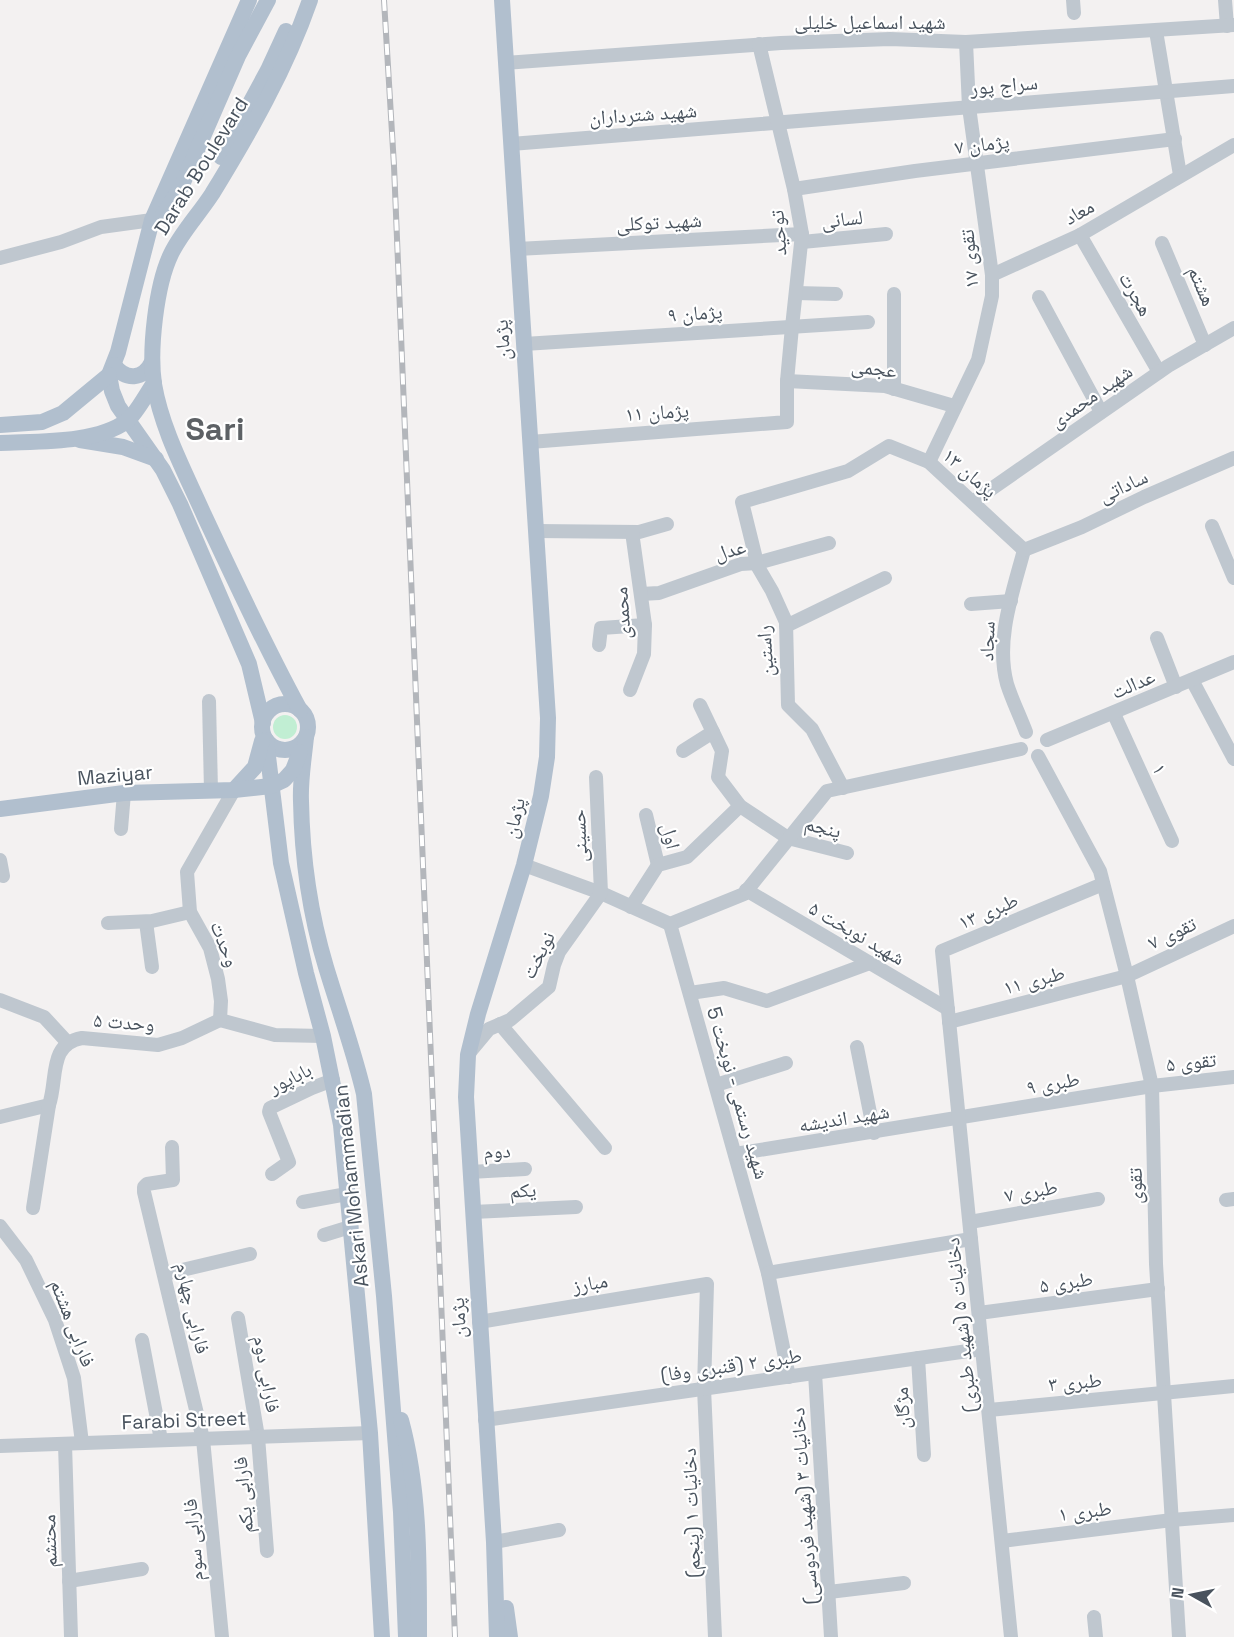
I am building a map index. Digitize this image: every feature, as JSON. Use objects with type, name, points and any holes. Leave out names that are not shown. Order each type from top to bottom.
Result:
[{"type":"main road","name":"Darab Boulevard","points":[[112,370],[152,220],[249,0]]},
{"type":"main road","points":[[145,243],[181,187],[238,56],[268,0]]},
{"type":"main road","points":[[171,254],[186,221],[268,70],[300,0]]},
{"type":"main road","name":"Darab Boulevard","points":[[300,710],[256,627],[166,430],[154,383],[152,362],[161,283],[171,254],[211,196],[279,76],[310,0]]},
{"type":"main road","name":"پژمان","points":[[497,1637],[494,1548],[466,1096],[468,1054],[524,865],[541,796],[547,757],[548,718],[501,0]]},
{"type":"main road","points":[[0,425],[42,423],[63,413],[112,370],[134,377],[142,375],[152,362]]},
{"type":"main road","name":"Askari Mohammadian","points":[[112,370],[112,391],[118,406],[156,459],[180,504],[236,633],[249,664],[264,732],[282,864],[333,1080],[341,1125],[370,1433],[382,1637]]},
{"type":"main road","points":[[0,443],[73,439],[103,431],[128,420],[154,383]]},
{"type":"main road","points":[[73,439],[123,447],[156,459]]},
{"type":"main road","points":[[234,790],[255,767],[268,712],[278,705],[290,705],[300,710],[308,726],[293,770],[284,780],[271,786]]},
{"type":"main road","points":[[264,732],[275,748],[282,750],[290,750],[304,740]]},
{"type":"main road","name":"Askari Mohammadian","points":[[304,740],[300,799],[306,874],[311,904],[325,966],[357,1064],[364,1094],[401,1512],[406,1637]]},
{"type":"main road","name":"Maziyar","points":[[0,809],[124,793],[234,790],[271,786]]},
{"type":"main road","points":[[391,1384],[405,1436],[412,1475],[419,1569],[419,1637]]},
{"type":"main road","points":[[370,1433],[394,1433]]},
{"type":"main road","points":[[401,1512],[409,1535],[413,1637]]},
{"type":"main road","points":[[494,1548],[502,1570],[510,1637]]},
{"type":"street","points":[[1225,0],[1231,26]]},
{"type":"street","name":"شهید اسماعیل خلیلی","points":[[506,63],[759,44],[890,39],[966,42],[1231,26]]},
{"type":"street","points":[[1156,31],[1180,175]]},
{"type":"street","name":"تقوی ۱۷","points":[[929,462],[978,360],[992,296],[992,275],[969,107],[966,42]]},
{"type":"street","name":"توحید","points":[[759,44],[794,189],[802,238],[787,381],[787,422]]},
{"type":"street","name":"سراج پور","points":[[778,123],[1234,86]]},
{"type":"street","name":"شهید شترداران","points":[[511,144],[778,123]]},
{"type":"street","name":"پژمان ۷","points":[[794,189],[915,171],[1175,139]]},
{"type":"street","name":"معاد","points":[[992,275],[1080,235],[1234,145]]},
{"type":"street","points":[[0,258],[61,242],[101,227],[152,220]]},
{"type":"street","name":"لسانی","points":[[802,238],[886,234]]},
{"type":"street","name":"هجرت","points":[[1080,235],[1159,372]]},
{"type":"street","name":"شهید توکلی","points":[[518,249],[802,238]]},
{"type":"street","name":"هشتم","points":[[1162,243],[1205,345]]},
{"type":"street","points":[[796,293],[836,294]]},
{"type":"street","points":[[894,294],[894,389]]},
{"type":"street","points":[[1039,297],[1101,412]]},
{"type":"street","name":"پژمان ۹","points":[[524,344],[868,322]]},
{"type":"street","name":"شهید محمدی","points":[[974,501],[1159,372],[1234,328]]},
{"type":"street","name":"عجمی","points":[[787,381],[885,386],[954,406]]},
{"type":"street","name":"پژمان ۱۱","points":[[530,442],[787,422]]},
{"type":"street","name":"پژمان ۱۳","points":[[742,502],[848,471],[889,446],[929,462],[1027,549]]},
{"type":"street","name":"ساداتی","points":[[1027,549],[1234,459]]},
{"type":"street","name":"راستین","points":[[742,502],[757,563],[786,622],[788,705],[812,729],[843,788]]},
{"type":"street","points":[[536,531],[632,532],[667,525]]},
{"type":"street","points":[[1212,526],[1234,578]]},
{"type":"street","name":"محمدی","points":[[630,690],[644,654],[645,625],[632,532]]},
{"type":"street","name":"عدل","points":[[641,594],[659,594],[741,564],[757,563],[828,543]]},
{"type":"street","name":"سجاد","points":[[1026,732],[1007,682],[1004,659],[1005,632],[1011,601],[1027,549]]},
{"type":"street","points":[[786,626],[885,579]]},
{"type":"street","points":[[971,604],[1011,601]]},
{"type":"street","points":[[599,645],[601,628],[645,625]]},
{"type":"street","points":[[1157,638],[1176,687]]},
{"type":"street","name":"عدالت","points":[[1047,740],[1234,662]]},
{"type":"street","points":[[1192,680],[1234,759]]},
{"type":"street","points":[[209,701],[211,791]]},
{"type":"street","points":[[700,705],[722,751],[718,777],[740,806],[788,838]]},
{"type":"street","name":"۱","points":[[1114,714],[1172,841]]},
{"type":"street","points":[[1039,731],[1047,740],[1047,747],[1038,756],[1032,757],[1021,749],[1022,736],[1026,732],[1039,731]]},
{"type":"street","points":[[683,751],[713,732]]},
{"type":"street","points":[[524,865],[601,893],[670,924],[744,894],[827,791],[1008,754],[1021,749]]},
{"type":"street","name":"تقوی","points":[[1038,756],[1100,871],[1152,1086],[1158,1289],[1179,1637]]},
{"type":"street","name":"حسینی","points":[[596,777],[601,893]]},
{"type":"street","name":"وحدت","points":[[220,1020],[221,1001],[218,979],[210,948],[190,912],[188,872],[234,790]]},
{"type":"street","points":[[121,829],[124,793]]},
{"type":"street","points":[[631,906],[658,865],[687,857],[740,806]]},
{"type":"street","name":"اول","points":[[646,815],[658,865]]},
{"type":"street","name":"پنجم","points":[[788,838],[848,853]]},
{"type":"street","points":[[0,860],[3,876]]},
{"type":"street","name":"طبری ۱۳","points":[[949,1015],[942,951],[1103,884]]},
{"type":"street","name":"شهید نوبخت ۵","points":[[746,890],[870,963],[949,1015]]},
{"type":"street","name":"نوبخت","points":[[468,1054],[489,1029],[510,1020],[549,987],[554,965],[560,952],[601,893]]},
{"type":"street","points":[[108,923],[146,922],[190,912]]},
{"type":"street","points":[[146,922],[153,967]]},
{"type":"street","name":"شهید رستمی - نوبخت 5","points":[[670,924],[768,1273],[789,1377]]},
{"type":"street","name":"تقوی ۷","points":[[1127,975],[1234,926]]},
{"type":"street","points":[[690,993],[724,988],[767,1001],[870,963]]},
{"type":"street","name":"طبری ۱۱","points":[[949,1015],[1127,975]]},
{"type":"street","points":[[0,1000],[44,1017],[68,1043]]},
{"type":"street","name":"دخانیات ۵ (شهید طبری)","points":[[949,1015],[1011,1637]]},
{"type":"street","points":[[220,1020],[275,1035],[323,1036]]},
{"type":"street","name":"وحدت ۵","points":[[33,1208],[58,1053],[68,1043],[82,1038],[158,1045],[182,1038],[220,1020]]},
{"type":"street","points":[[500,1024],[605,1148]]},
{"type":"street","points":[[857,1047],[874,1133]]},
{"type":"street","points":[[716,1085],[786,1063]]},
{"type":"street","name":"تقوی ۵","points":[[1152,1086],[1234,1077]]},
{"type":"street","name":"باباپور","points":[[272,1174],[289,1162],[269,1112],[270,1108],[333,1080]]},
{"type":"street","name":"طبری ۹","points":[[959,1119],[1152,1086]]},
{"type":"street","points":[[0,1117],[49,1105]]},
{"type":"street","name":"شهید اندیشه","points":[[735,1154],[959,1119]]},
{"type":"street","name":"فارابی چهارم","points":[[172,1148],[173,1180],[147,1184],[144,1187],[203,1439]]},
{"type":"street","name":"دوم","points":[[470,1172],[525,1169]]},
{"type":"street","points":[[303,1202],[347,1194]]},
{"type":"street","name":"طبری ۷","points":[[970,1222],[1098,1199]]},
{"type":"street","name":"یکم","points":[[473,1212],[576,1207]]},
{"type":"street","name":"فارابی هشتم","points":[[0,1226],[26,1260],[55,1320],[74,1378],[82,1443]]},
{"type":"street","points":[[324,1235],[350,1227]]},
{"type":"street","points":[[768,1273],[971,1239]]},
{"type":"street","points":[[165,1274],[250,1254]]},
{"type":"street","name":"مبارز","points":[[479,1322],[706,1284]]},
{"type":"street","name":"دخانیات ۱ (پنجم)","points":[[706,1284],[704,1389],[715,1637]]},
{"type":"street","name":"طبری ۵","points":[[979,1313],[1158,1289]]},
{"type":"street","name":"فارابی دوم","points":[[238,1318],[258,1437]]},
{"type":"street","points":[[142,1340],[160,1440]]},
{"type":"street","name":"طبری ۲ (قنبری وفا)","points":[[485,1420],[982,1349]]},
{"type":"street","name":"مژگان","points":[[918,1358],[924,1455]]},
{"type":"street","name":"دخانیات ۳ (شهید فردوسی)","points":[[815,1373],[831,1637]]},
{"type":"street","name":"طبری ۳","points":[[989,1410],[1234,1386]]},
{"type":"street","name":"Farabi Street","points":[[0,1446],[370,1433]]},
{"type":"street","name":"فارابی یکم","points":[[258,1437],[267,1551]]},
{"type":"street","name":"فارابی سوم","points":[[203,1439],[222,1637]]},
{"type":"street","name":"محتشم","points":[[65,1444],[71,1637]]},
{"type":"street","name":"طبری ۱","points":[[1002,1541],[1172,1520],[1234,1515]]},
{"type":"street","points":[[494,1548],[559,1530]]},
{"type":"street","points":[[69,1581],[142,1569]]},
{"type":"street","points":[[830,1592],[904,1583]]},
{"type":"street","points":[[1094,1617],[1096,1637]]},
{"type":"green space","points":[[285,715],[293,719],[297,727],[293,735],[285,739],[277,735],[273,727],[277,719]]},
{"type":"railway","points":[[384,0],[394,166],[455,1637]]},
{"type":"district","name":"Sari","points":[[215,429]]}]
